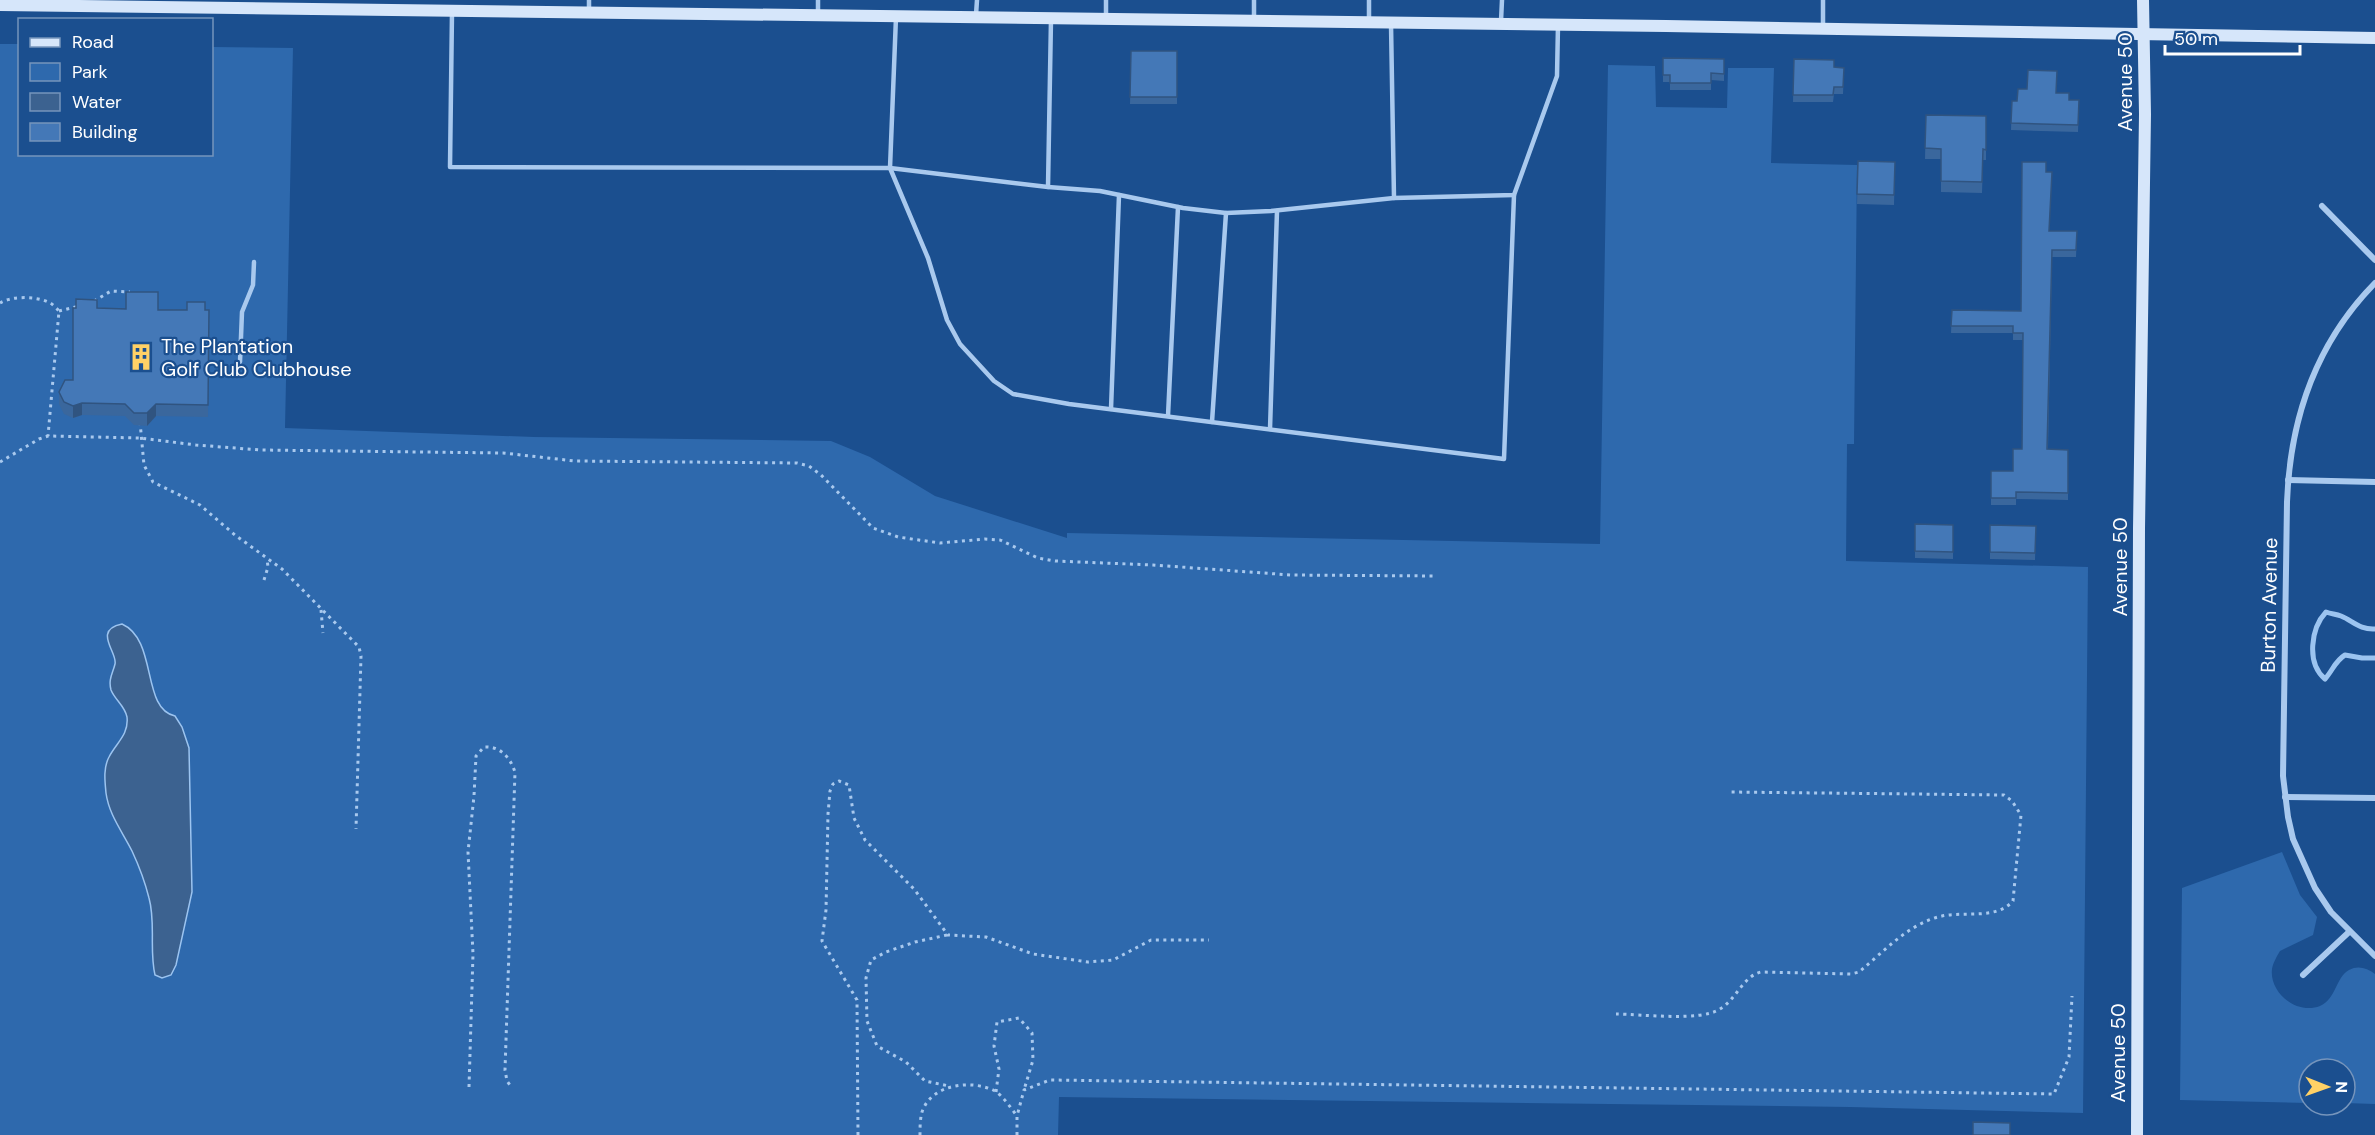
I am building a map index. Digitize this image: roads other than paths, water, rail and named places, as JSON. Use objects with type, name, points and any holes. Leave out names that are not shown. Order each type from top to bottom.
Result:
[{"type":"main road","name":"Avenue 50","points":[[2138,1135],[2143,0]]},
{"type":"main road","points":[[6,4],[250,4],[452,11],[589,7],[818,16],[1823,28],[2375,38]]},
{"type":"street","points":[[2322,206],[2375,260]]},
{"type":"street","name":"Burton Avenue","points":[[2375,283],[2350,314],[2314,374],[2301,406],[2293,436],[2288,480],[2283,776],[2293,839],[2315,888],[2331,912],[2375,956]]},
{"type":"street","points":[[2288,480],[2375,482]]},
{"type":"street","points":[[2285,797],[2375,798]]},
{"type":"street","points":[[2303,975],[2349,932]]},
{"type":"lane","points":[[818,0],[818,16]]},
{"type":"lane","points":[[976,0],[976,18]]},
{"type":"lane","points":[[1106,0],[1106,19]]},
{"type":"lane","points":[[1254,0],[1254,21]]},
{"type":"lane","points":[[1369,0],[1369,22]]},
{"type":"lane","points":[[1501,24],[1502,0]]},
{"type":"lane","points":[[1823,0],[1823,28]]},
{"type":"lane","points":[[452,11],[450,167],[890,168],[1048,187],[1100,190],[1178,207],[1226,213],[1277,211],[1394,198],[1514,195]]},
{"type":"lane","points":[[896,17],[890,168],[928,258],[947,320],[960,344],[994,381],[1013,394],[1111,409],[1504,459],[1514,195],[1557,76],[1558,25]]},
{"type":"lane","points":[[1048,187],[1051,19]]},
{"type":"lane","points":[[1391,23],[1394,198]]},
{"type":"lane","points":[[1111,409],[1119,195]]},
{"type":"lane","points":[[1168,416],[1178,207]]},
{"type":"lane","points":[[1270,429],[1277,211]]},
{"type":"lane","points":[[1212,422],[1226,213]]},
{"type":"lane","points":[[240,362],[242,312],[253,285],[254,262]]},
{"type":"water","points":[[122,624],[133,632],[141,644],[157,701],[164,711],[175,716],[182,727],[189,748],[192,892],[176,965],[171,975],[162,978],[155,975],[153,966],[152,917],[146,886],[132,851],[113,816],[106,793],[107,761],[124,734],[127,723],[124,710],[110,686],[115,659],[107,636],[113,627]]},
{"type":"waterway","points":[[2375,629],[2361,627],[2341,616],[2326,612],[2317,627],[2313,646],[2315,664],[2325,679],[2345,655],[2375,658]]},
{"type":"place","name":"The Plantation Golf Club Clubhouse","points":[[141,357]]}]
